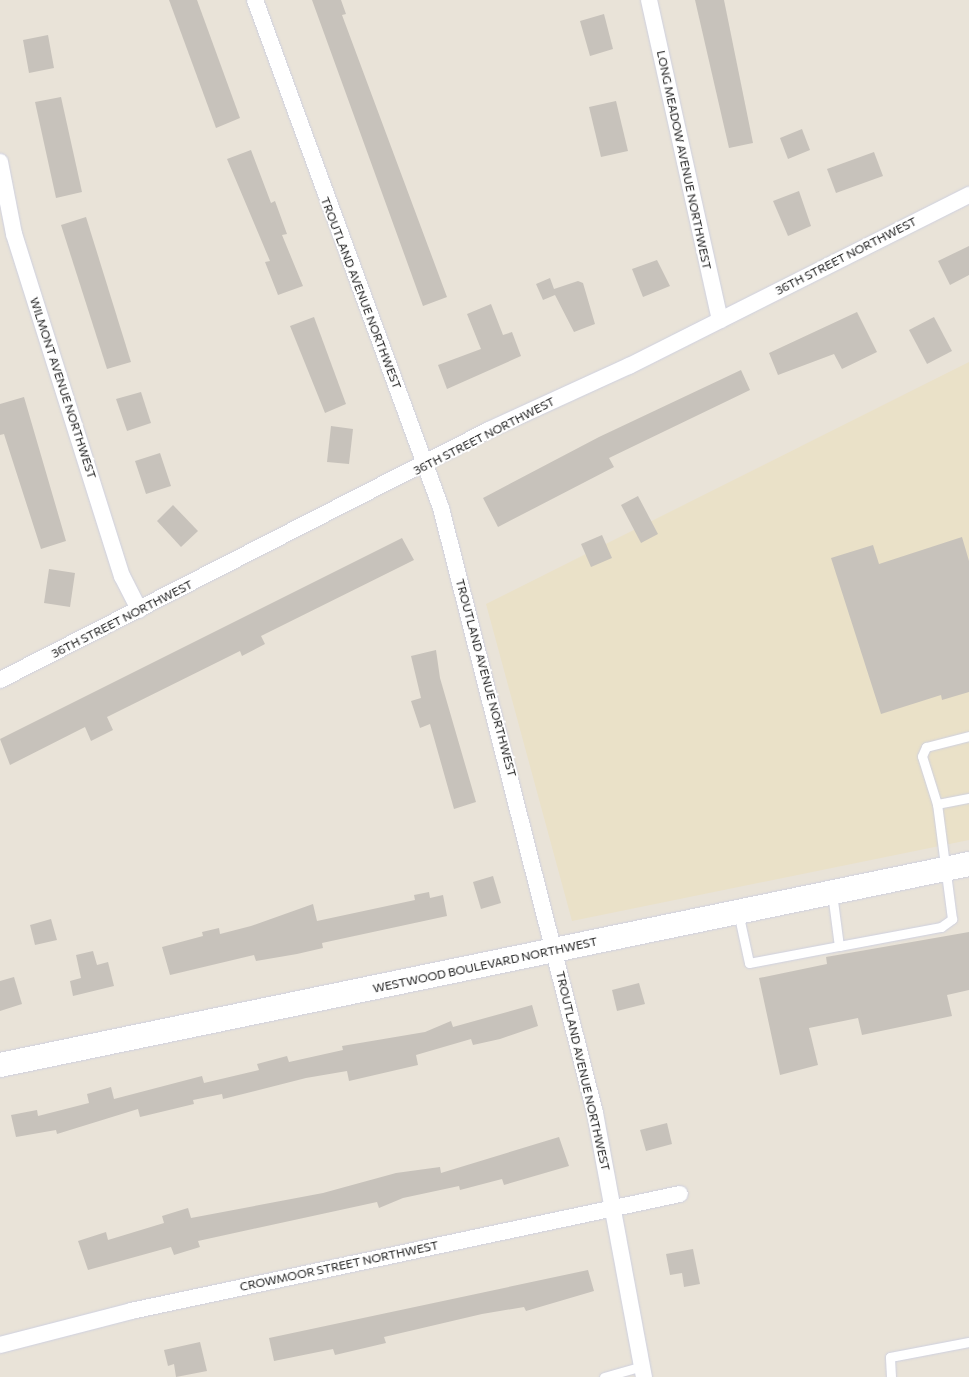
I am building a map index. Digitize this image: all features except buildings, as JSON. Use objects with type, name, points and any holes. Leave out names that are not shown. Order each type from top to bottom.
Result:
[{"type":"street","name":"TROUTLAND AVENUE NORTHWEST","points":[[255,0],[441,508],[556,950],[613,1208],[643,1371]]},
{"type":"street","name":"LONG MEADOW AVENUE NORTHWEST","points":[[649,0],[720,320]]},
{"type":"street","name":"WILMONT AVENUE NORTHWEST","points":[[0,162],[14,234],[122,576],[139,610]]},
{"type":"street","name":"36TH STREET NORTHWEST","points":[[0,680],[425,464],[720,320],[969,194]]},
{"type":"street","name":"WESTWOOD BOULEVARD NORTHWEST","points":[[0,1066],[969,864]]},
{"type":"street","name":"CROWMOOR STREET NORTHWEST","points":[[0,1345],[131,1311],[680,1194]]},
{"type":"lane","points":[[738,912],[749,963],[940,928],[952,919],[937,804],[922,756],[926,747],[969,736]]},
{"type":"lane","points":[[937,804],[969,798]]},
{"type":"lane","points":[[832,892],[839,946]]},
{"type":"lane","points":[[891,1377],[890,1357],[969,1342]]},
{"type":"lane","points":[[604,1377],[643,1371]]},
{"type":"shaded area","points":[[969,362],[969,840],[572,921],[486,604]]}]
